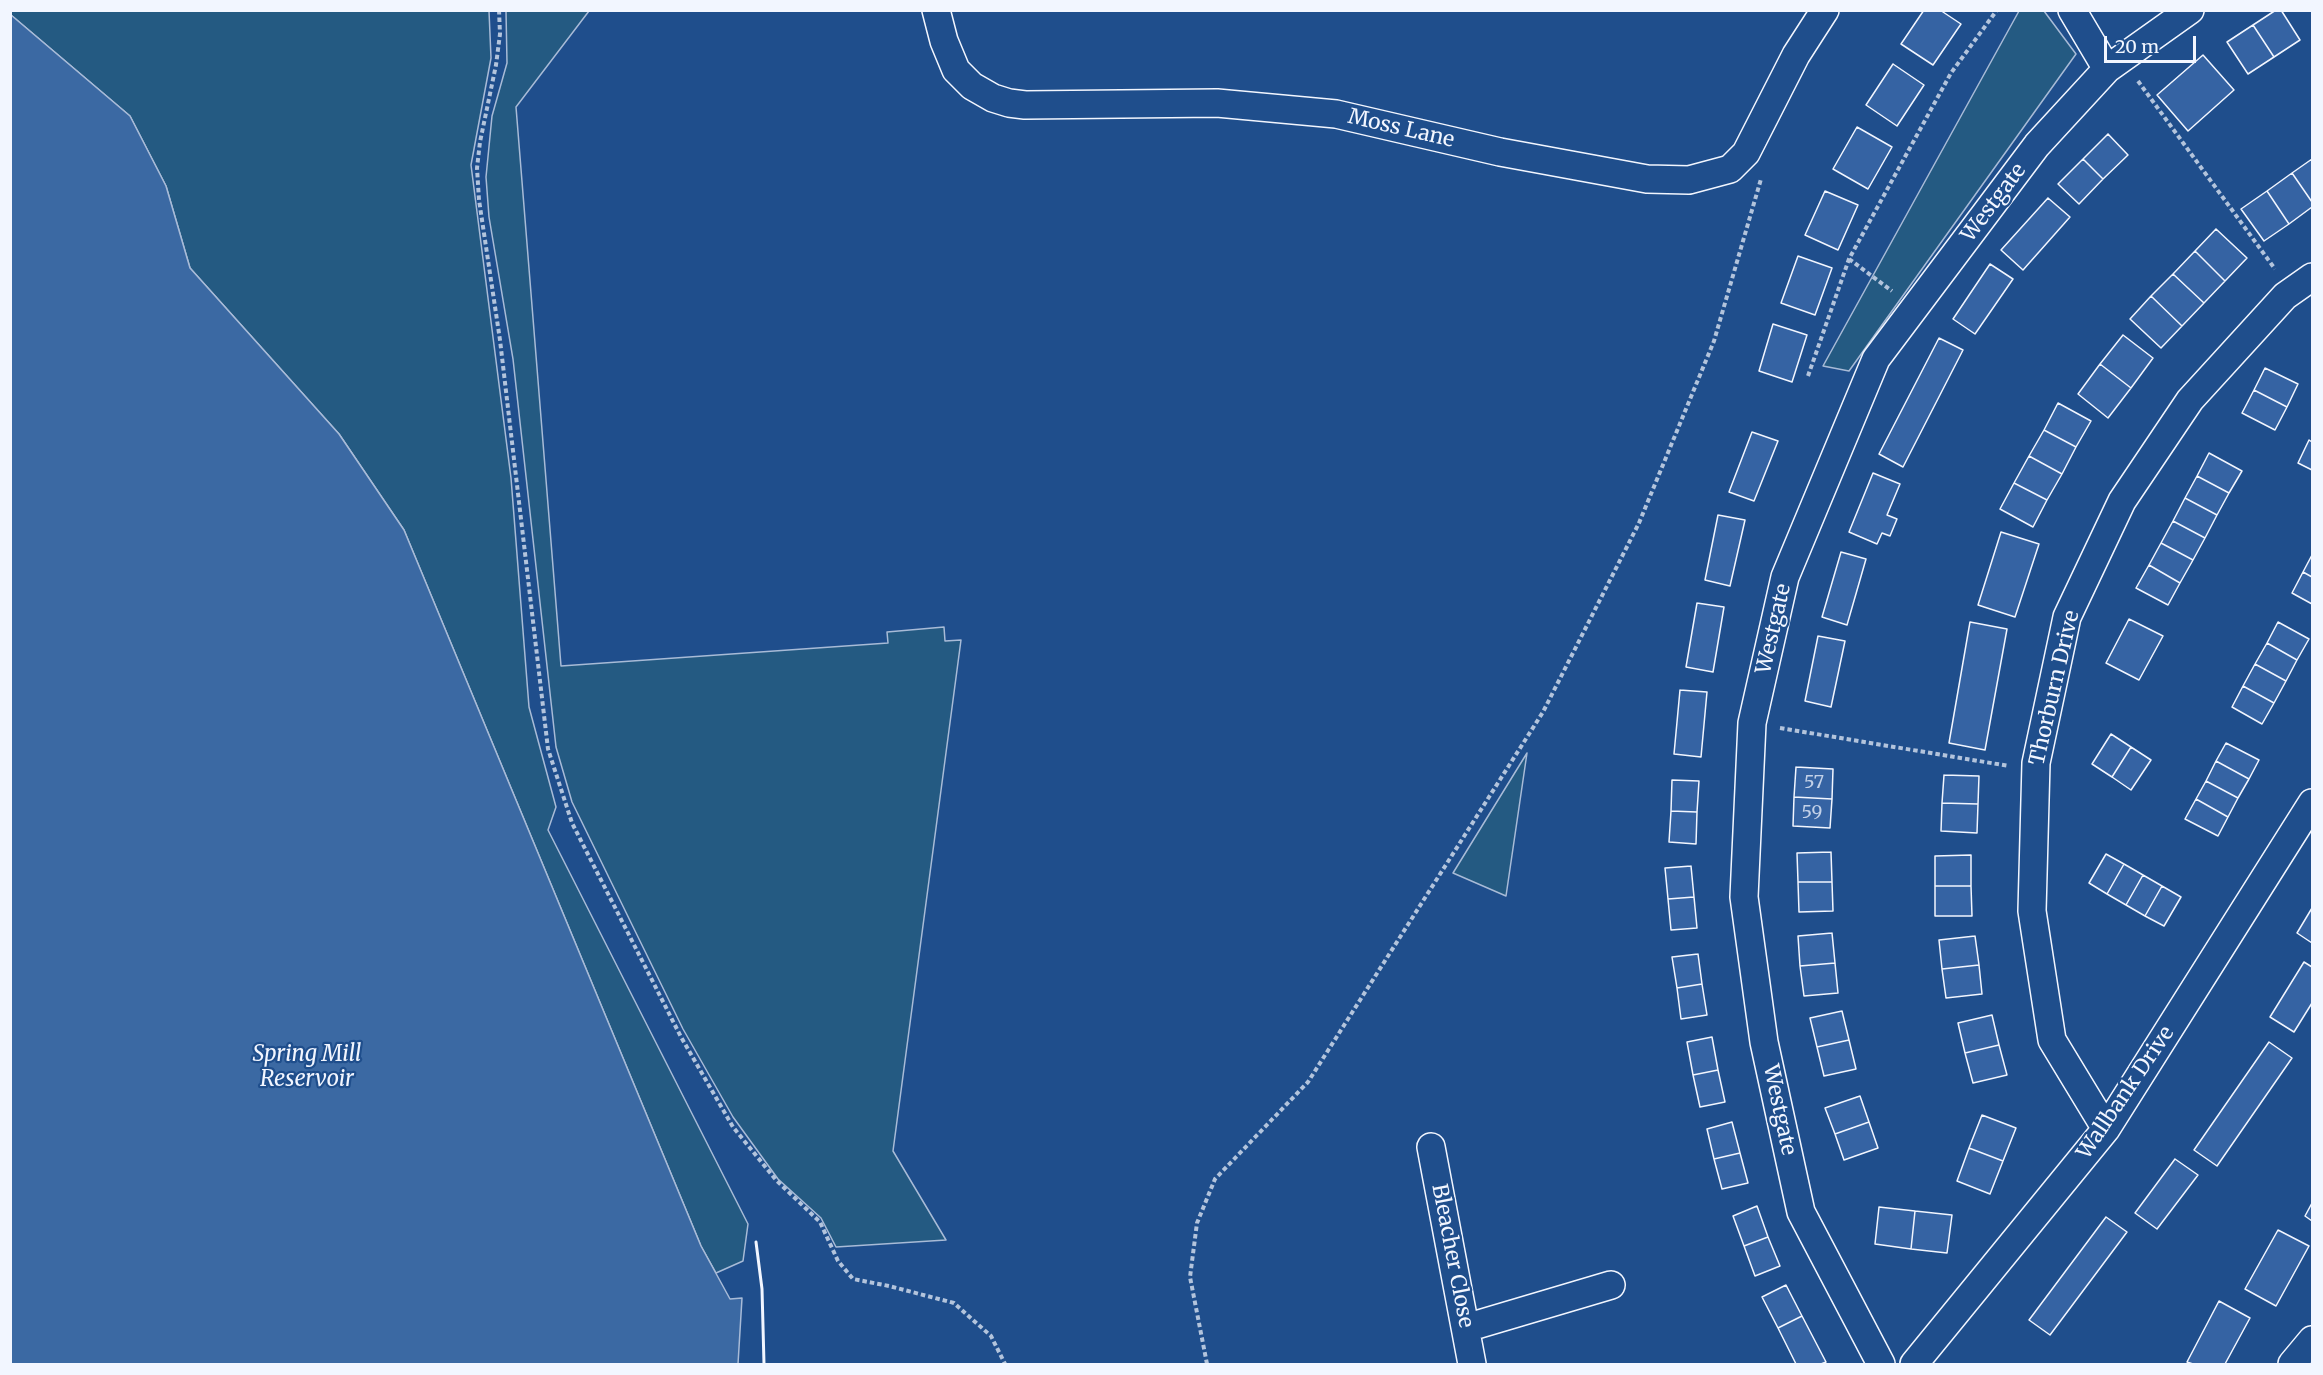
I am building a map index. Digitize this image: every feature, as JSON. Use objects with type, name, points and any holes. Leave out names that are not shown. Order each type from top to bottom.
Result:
[{"type":"street","name":"Moss Lane","points":[[936,10],[944,41],[956,70],[979,90],[1009,103],[1025,105],[1217,103],[1336,114],[1500,152],[1647,179],[1689,180],[1730,169],[1746,153],[1796,55],[1825,10]]},
{"type":"street","points":[[2072,10],[2114,64]]},
{"type":"street","name":"Westgate","points":[[1881,1365],[1801,1212],[1764,1042],[1744,897],[1752,723],[1785,577],[1876,359],[2037,146],[2114,64],[2190,10]]},
{"type":"street","name":"Thorburn Drive","points":[[2106,1129],[2052,1040],[2032,911],[2036,770],[2067,617],[2122,501],[2190,400],[2302,284]]},
{"type":"street","name":"Wallbank Drive","points":[[1914,1365],[2106,1129],[2313,803]]},
{"type":"street","name":"Bleacher Close","points":[[1431,1147],[1472,1365]]},
{"type":"street","points":[[1466,1328],[1611,1285]]},
{"type":"street","points":[[2292,1365],[2313,1340]]},
{"type":"path","points":[[499,10],[500,34],[496,65],[477,168],[479,200],[500,340],[548,749],[572,824],[681,1037],[733,1127],[776,1180],[820,1222],[838,1261],[853,1279],[954,1303],[991,1336],[1005,1365]]},
{"type":"path","points":[[1808,376],[1849,259],[1951,73],[1997,10]]},
{"type":"path","points":[[2114,64],[2302,284]]},
{"type":"path","points":[[1207,1365],[1190,1277],[1197,1223],[1215,1179],[1308,1082],[1543,712],[1639,524],[1709,352],[1761,178]]},
{"type":"path","points":[[1849,259],[1914,308]]},
{"type":"path","points":[[1752,723],[2036,770]]},
{"type":"shaded area","points":[[11,10],[489,11],[491,58],[471,165],[511,478],[529,707],[556,807],[548,830],[748,1224],[743,1261],[716,1273],[701,1246],[404,530],[339,434],[190,268],[166,186],[130,116],[11,15]]},
{"type":"shaded area","points":[[506,11],[589,11],[516,107],[561,666],[888,643],[887,632],[944,627],[945,641],[961,640],[893,1151],[946,1240],[836,1247],[821,1218],[778,1179],[733,1117],[683,1029],[572,802],[556,747],[513,359],[489,217],[486,177],[492,116],[507,63]]},
{"type":"shaded area","points":[[2019,11],[2044,11],[2076,54],[1849,371],[1823,366]]},
{"type":"shaded area","points":[[1527,753],[1506,896],[1453,873]]},
{"type":"water","name":"Spring Mill Reservoir","points":[[11,15],[130,116],[166,186],[190,268],[339,434],[404,530],[701,1246],[730,1299],[742,1298],[738,1364],[11,1364]]},
{"type":"building","points":[[1924,10],[1940,10],[1961,24],[1933,65],[1901,44]]},
{"type":"building","points":[[2276,10],[2281,10],[2300,40],[2274,57],[2253,25]]},
{"type":"building","points":[[2253,25],[2274,57],[2248,74],[2227,42]]},
{"type":"building","points":[[2203,55],[2234,90],[2188,131],[2157,95]]},
{"type":"building","points":[[1893,64],[1924,85],[1897,126],[1866,105]]},
{"type":"building","points":[[1857,127],[1892,147],[1868,189],[1833,169]]},
{"type":"building","points":[[2108,134],[2128,155],[2103,179],[2083,159]]},
{"type":"building","points":[[2083,159],[2103,179],[2079,204],[2058,184]]},
{"type":"building","points":[[2312,159],[2312,202],[2292,173]]},
{"type":"building","points":[[2292,173],[2312,202],[2312,207],[2289,224],[2267,191]]},
{"type":"building","points":[[1825,191],[1858,205],[1838,250],[1805,235]]},
{"type":"building","points":[[2267,191],[2289,224],[2264,241],[2241,209]]},
{"type":"building","points":[[2048,198],[2070,217],[2023,270],[2001,250]]},
{"type":"building","points":[[2216,229],[2247,258],[2225,281],[2195,251]]},
{"type":"building","points":[[2195,251],[2225,281],[2204,303],[2173,274]]},
{"type":"building","points":[[1798,256],[1832,268],[1815,315],[1781,303]]},
{"type":"building","points":[[1990,264],[2013,279],[1975,334],[1953,319]]},
{"type":"building","points":[[2173,274],[2204,303],[2182,326],[2151,296]]},
{"type":"building","points":[[2151,296],[2182,326],[2161,348],[2130,319]]},
{"type":"building","points":[[1773,324],[1807,335],[1792,382],[1759,371]]},
{"type":"building","points":[[2123,335],[2153,358],[2131,388],[2100,364]]},
{"type":"building","points":[[1939,338],[1963,350],[1903,467],[1879,454]]},
{"type":"building","points":[[2100,364],[2131,388],[2108,418],[2078,394]]},
{"type":"building","points":[[2265,368],[2298,384],[2287,407],[2254,390]]},
{"type":"building","points":[[2254,390],[2287,407],[2275,430],[2242,413]]},
{"type":"building","points":[[2058,403],[2091,421],[2076,447],[2044,430]]},
{"type":"building","points":[[2044,430],[2076,447],[2062,474],[2029,456]]},
{"type":"building","points":[[1752,432],[1778,441],[1754,501],[1729,492]]},
{"type":"building","points":[[2309,440],[2312,442],[2312,470],[2298,463]]},
{"type":"building","points":[[2209,453],[2242,471],[2229,493],[2197,476]]},
{"type":"building","points":[[2029,456],[2062,474],[2047,500],[2014,483]]},
{"type":"building","points":[[1873,473],[1900,484],[1887,515],[1897,519],[1890,536],[1882,533],[1877,544],[1849,532]]},
{"type":"building","points":[[2197,476],[2229,493],[2217,515],[2185,498]]},
{"type":"building","points":[[2014,483],[2047,500],[2033,527],[2000,509]]},
{"type":"building","points":[[2185,498],[2217,515],[2205,538],[2173,521]]},
{"type":"building","points":[[1718,515],[1745,520],[1730,586],[1705,580]]},
{"type":"building","points":[[2173,521],[2205,538],[2193,560],[2161,543]]},
{"type":"building","points":[[2001,532],[2039,544],[2015,617],[1978,605]]},
{"type":"building","points":[[2161,543],[2193,560],[2180,583],[2149,565]]},
{"type":"building","points":[[1841,552],[1866,559],[1847,625],[1822,617]]},
{"type":"building","points":[[2312,555],[2312,577],[2303,572]]},
{"type":"building","points":[[2149,565],[2180,583],[2168,605],[2136,588]]},
{"type":"building","points":[[2303,572],[2312,577],[2312,604],[2292,593]]},
{"type":"building","points":[[1697,603],[1724,607],[1713,672],[1686,667]]},
{"type":"building","points":[[2129,619],[2163,636],[2139,680],[2106,663]]},
{"type":"building","points":[[1970,622],[2007,629],[1985,750],[1949,743]]},
{"type":"building","points":[[2278,622],[2309,639],[2297,660],[2267,643]]},
{"type":"building","points":[[1818,636],[1845,641],[1831,707],[1805,701]]},
{"type":"building","points":[[2267,643],[2297,660],[2286,681],[2255,664]]},
{"type":"building","points":[[2255,664],[2286,681],[2274,703],[2243,686]]},
{"type":"building","points":[[2243,686],[2274,703],[2262,724],[2232,707]]},
{"type":"building","points":[[1680,690],[1707,692],[1701,757],[1674,754]]},
{"type":"building","points":[[2111,734],[2131,747],[2112,777],[2092,764]]},
{"type":"building","points":[[2226,743],[2259,760],[2249,779],[2216,761]]},
{"type":"building","points":[[2131,747],[2151,760],[2131,790],[2112,777]]},
{"type":"building","points":[[2216,761],[2249,779],[2238,798],[2206,781]]},
{"type":"building","points":[[1796,767],[1833,769],[1832,799],[1794,797]]},
{"type":"building","points":[[1944,775],[1979,776],[1978,804],[1942,803]]},
{"type":"building","points":[[1672,780],[1699,781],[1697,812],[1671,811]]},
{"type":"building","points":[[2206,781],[2238,798],[2228,817],[2196,799]]},
{"type":"building","points":[[1794,797],[1832,799],[1830,828],[1793,826]]},
{"type":"building","points":[[2196,799],[2228,817],[2218,836],[2185,819]]},
{"type":"building","points":[[1942,803],[1978,804],[1977,833],[1941,831]]},
{"type":"building","points":[[1671,811],[1697,812],[1696,844],[1669,842]]},
{"type":"building","points":[[1831,852],[1832,882],[1798,882],[1797,853]]},
{"type":"building","points":[[2106,854],[2124,864],[2107,894],[2089,883]]},
{"type":"building","points":[[1971,855],[1971,886],[1935,886],[1935,856]]},
{"type":"building","points":[[2124,864],[2143,875],[2126,905],[2107,894]]},
{"type":"building","points":[[1691,866],[1694,897],[1668,899],[1665,868]]},
{"type":"building","points":[[2143,875],[2162,886],[2145,916],[2126,905]]},
{"type":"building","points":[[1798,882],[1832,882],[1833,911],[1799,912]]},
{"type":"building","points":[[1935,886],[1971,886],[1972,916],[1935,916]]},
{"type":"building","points":[[2162,886],[2181,897],[2164,926],[2145,916]]},
{"type":"building","points":[[1694,897],[1697,928],[1671,930],[1668,899]]},
{"type":"building","points":[[2312,908],[2312,943],[2297,933]]},
{"type":"building","points":[[1832,933],[1835,963],[1800,966],[1798,936]]},
{"type":"building","points":[[1975,936],[1979,965],[1942,969],[1939,940]]},
{"type":"building","points":[[1698,954],[1702,984],[1677,988],[1672,957]]},
{"type":"building","points":[[2304,962],[2312,967],[2312,1003],[2294,1032],[2270,1017]]},
{"type":"building","points":[[1835,963],[1838,993],[1804,996],[1800,966]]},
{"type":"building","points":[[1979,965],[1982,994],[1946,998],[1942,969]]},
{"type":"building","points":[[1702,984],[1707,1015],[1681,1019],[1677,988]]},
{"type":"building","points":[[1842,1011],[1849,1040],[1817,1047],[1810,1018]]},
{"type":"building","points":[[1992,1015],[1999,1045],[1965,1053],[1958,1023]]},
{"type":"building","points":[[1712,1037],[1718,1070],[1693,1075],[1687,1042]]},
{"type":"building","points":[[1849,1040],[1856,1069],[1824,1076],[1817,1047]]},
{"type":"building","points":[[2269,1042],[2292,1058],[2217,1166],[2194,1150]]},
{"type":"building","points":[[1999,1045],[2007,1075],[1973,1083],[1965,1053]]},
{"type":"building","points":[[1718,1070],[1725,1102],[1700,1107],[1693,1075]]},
{"type":"building","points":[[1860,1096],[1869,1122],[1835,1134],[1825,1108]]},
{"type":"building","points":[[1982,1115],[2016,1128],[2003,1161],[1969,1148]]},
{"type":"building","points":[[1732,1122],[1740,1153],[1714,1159],[1707,1129]]},
{"type":"building","points":[[1869,1122],[1878,1148],[1844,1160],[1835,1134]]},
{"type":"building","points":[[1969,1148],[2003,1161],[1990,1194],[1957,1181]]},
{"type":"building","points":[[1740,1153],[1748,1183],[1722,1189],[1714,1159]]},
{"type":"building","points":[[2175,1159],[2198,1175],[2157,1229],[2135,1213]]},
{"type":"building","points":[[2312,1203],[2312,1221],[2305,1216]]},
{"type":"building","points":[[1757,1206],[1768,1237],[1744,1246],[1733,1216]]},
{"type":"building","points":[[1879,1207],[1915,1211],[1911,1249],[1875,1244]]},
{"type":"building","points":[[1915,1211],[1952,1215],[1947,1253],[1911,1249]]},
{"type":"building","points":[[2106,1217],[2127,1232],[2050,1335],[2029,1320]]},
{"type":"building","points":[[2278,1230],[2309,1246],[2276,1306],[2245,1289]]},
{"type":"building","points":[[1768,1237],[1780,1266],[1755,1276],[1744,1246]]},
{"type":"building","points":[[1786,1285],[1802,1316],[1778,1328],[1762,1297]]},
{"type":"building","points":[[2219,1301],[2250,1318],[2225,1364],[2187,1362]]},
{"type":"building","points":[[1802,1316],[1826,1362],[1796,1364],[1778,1328]]},
{"type":"wall","points":[[756,1242],[762,1289],[764,1364]]}]
